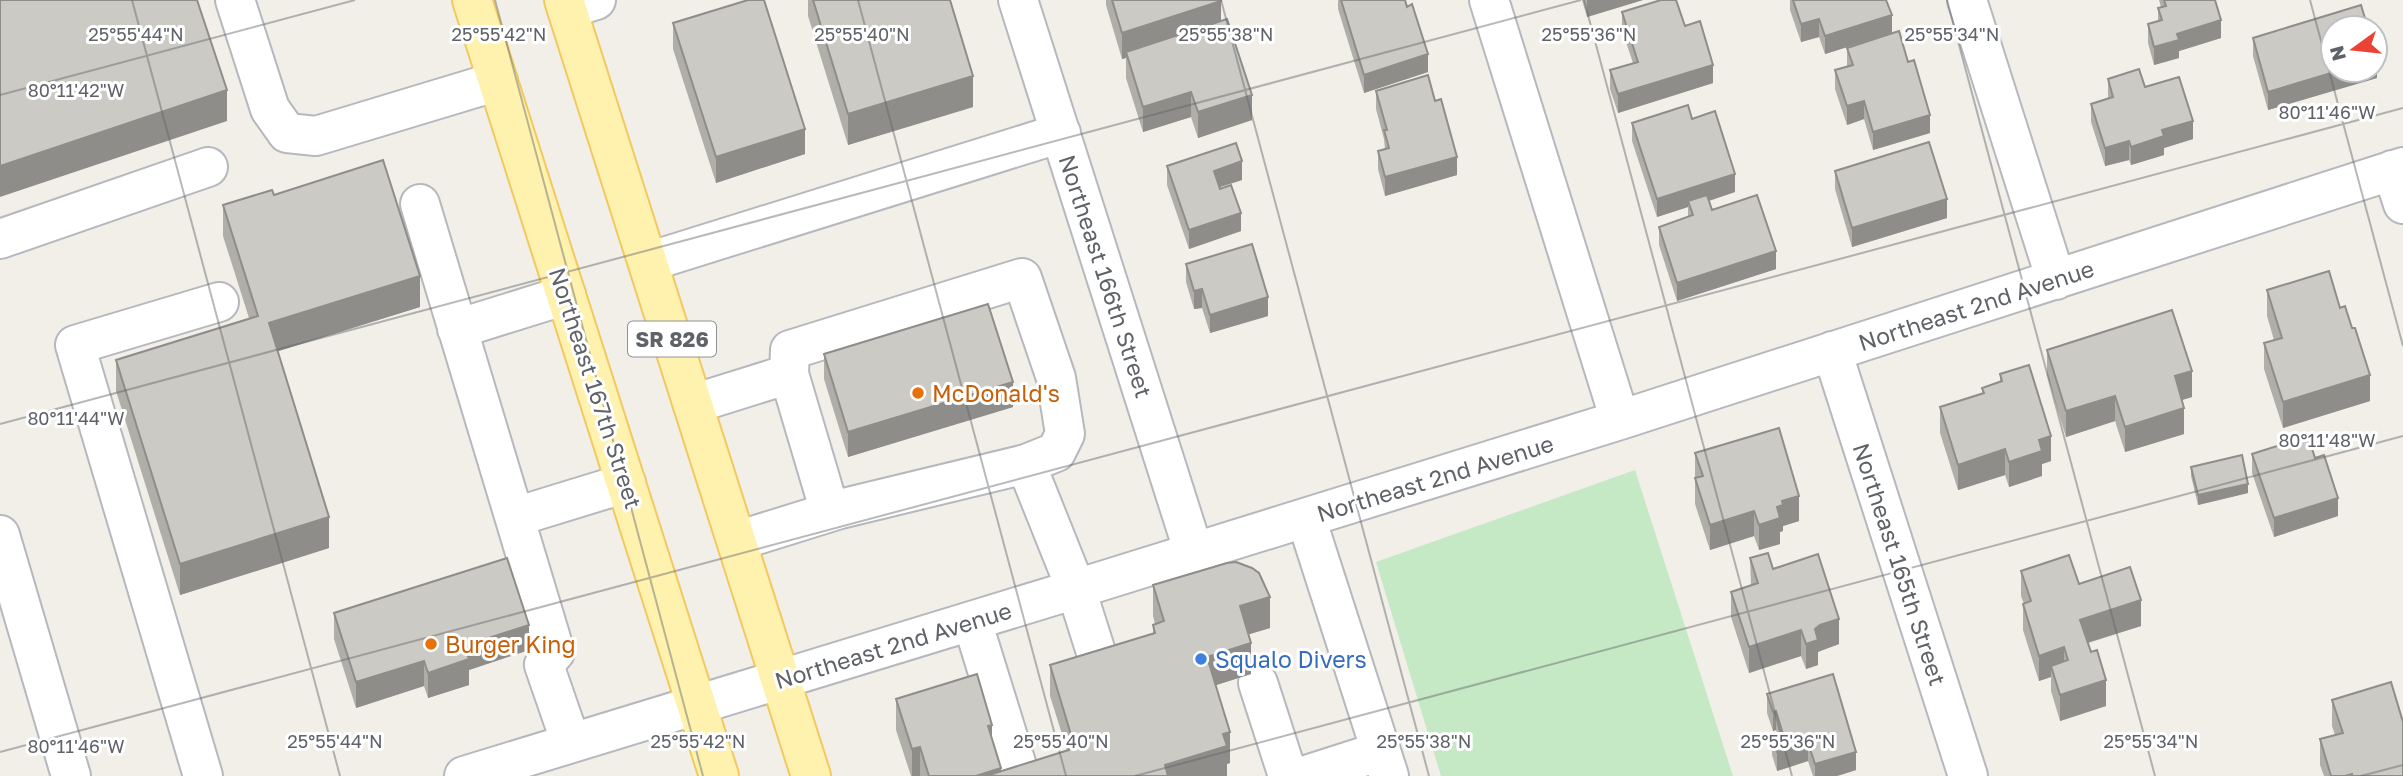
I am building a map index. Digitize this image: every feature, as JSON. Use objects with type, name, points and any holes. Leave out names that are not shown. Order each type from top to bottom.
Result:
[{"type":"main road","name":"Northeast 167th Street","points":[[472,0],[719,776]]},
{"type":"main road","name":"SR 826","points":[[576,3],[648,262],[811,776]]},
{"type":"street","points":[[235,0],[270,108],[287,133],[316,136],[498,81]]},
{"type":"street","name":"Northeast 166th Street","points":[[1018,0],[1194,553]]},
{"type":"street","points":[[1489,0],[1620,420]]},
{"type":"street","points":[[1967,0],[2056,280]]},
{"type":"street","points":[[648,262],[1061,133]]},
{"type":"street","points":[[0,239],[208,167]]},
{"type":"street","name":"Northeast 2nd Avenue","points":[[464,776],[1194,553],[2056,280],[2399,181]]},
{"type":"street","points":[[420,204],[555,652],[544,665],[570,743]]},
{"type":"street","points":[[737,541],[830,512],[1026,464],[1056,452],[1065,434],[1056,378],[1022,278],[790,350],[789,374],[830,512]]},
{"type":"street","points":[[457,329],[566,295]]},
{"type":"street","points":[[202,776],[75,345],[219,302]]},
{"type":"street","name":"Northeast 165th Street","points":[[1832,351],[1968,776]]},
{"type":"street","points":[[693,404],[789,374]]},
{"type":"street","points":[[1026,464],[1076,589],[1101,668]]},
{"type":"street","points":[[514,517],[626,483]]},
{"type":"street","points":[[1303,776],[1385,764],[1306,518]]},
{"type":"street","points":[[0,535],[71,776]]},
{"type":"street","points":[[972,621],[1020,776]]},
{"type":"street","points":[[1258,682],[1288,776]]},
{"type":"green space","points":[[1635,470],[1733,776],[1441,776],[1376,562]]},
{"type":"building","points":[[0,0],[197,0],[227,90],[0,166]]},
{"type":"building","points":[[748,0],[764,0],[805,129],[716,157],[673,23]]},
{"type":"building","points":[[813,0],[950,0],[973,76],[848,114]]},
{"type":"building","points":[[1112,0],[1221,0],[1221,1],[1122,33]]},
{"type":"building","points":[[1341,0],[1405,0],[1407,7],[1412,4],[1428,54],[1364,75]]},
{"type":"building","points":[[1661,0],[1676,0],[1685,26],[1700,21],[1713,65],[1618,94],[1610,70],[1638,62],[1622,12]]},
{"type":"building","points":[[1793,0],[1886,0],[1892,15],[1825,36],[1819,19],[1801,24]]},
{"type":"building","points":[[2164,0],[2215,0],[2221,20],[2177,34],[2179,40],[2154,47],[2148,24],[2162,20],[2158,8],[2166,6]]},
{"type":"building","points":[[2361,5],[2364,14],[2332,14]]},
{"type":"building","points":[[2319,18],[2319,77],[2268,92],[2253,38]]},
{"type":"building","points":[[1227,19],[1252,95],[1198,112],[1191,92],[1143,107],[1126,52]]},
{"type":"building","points":[[1899,31],[1908,62],[1914,60],[1930,115],[1873,132],[1864,101],[1847,106],[1835,70],[1853,65],[1847,48]]},
{"type":"building","points":[[2139,69],[2145,87],[2179,77],[2193,121],[2162,130],[2164,136],[2131,147],[2129,141],[2105,148],[2091,104],[2113,97],[2108,79]]},
{"type":"building","points":[[1428,75],[1435,101],[1441,99],[1457,157],[1385,177],[1378,151],[1389,148],[1376,91]]},
{"type":"building","points":[[1688,105],[1692,119],[1715,111],[1735,174],[1657,199],[1632,123]]},
{"type":"building","points":[[1929,142],[1947,199],[1852,228],[1835,171]]},
{"type":"building","points":[[1236,143],[1242,161],[1214,171],[1220,189],[1231,185],[1241,213],[1189,230],[1167,166]]},
{"type":"building","points":[[383,160],[420,276],[269,323],[329,517],[180,564],[116,360],[258,316],[223,205],[272,190],[274,195]]},
{"type":"building","points":[[1707,195],[1712,210],[1757,195],[1776,251],[1677,283],[1659,227],[1693,215],[1688,201]]},
{"type":"building","points":[[1252,244],[1268,297],[1210,315],[1202,289],[1194,291],[1186,264]]},
{"type":"building","points":[[2329,271],[2340,308],[2345,306],[2352,328],[2355,328],[2370,375],[2283,402],[2264,343],[2282,338],[2267,290]]},
{"type":"building","name":"McDonald's","points":[[988,304],[1013,382],[848,432],[824,354]]},
{"type":"building","points":[[2172,310],[2192,371],[2175,376],[2184,408],[2125,427],[2115,396],[2066,411],[2047,350]]},
{"type":"building","points":[[2029,365],[2051,436],[2039,440],[2042,451],[2009,462],[2005,449],[1958,465],[1940,407],[1984,393],[1982,388],[2002,381],[2000,374]]},
{"type":"building","points":[[1779,428],[1799,496],[1782,501],[1783,505],[1777,507],[1780,518],[1759,525],[1754,511],[1710,525],[1695,478],[1703,476],[1695,453]]},
{"type":"building","points":[[2308,436],[2315,458],[2324,455],[2338,498],[2274,518],[2252,454]]},
{"type":"building","points":[[2242,455],[2248,484],[2198,495],[2191,467]]},
{"type":"building","points":[[1768,553],[1773,569],[1818,554],[1839,619],[1815,629],[1818,640],[1806,644],[1801,630],[1749,647],[1731,592],[1758,583],[1750,558]]},
{"type":"building","points":[[2069,555],[2079,584],[2130,567],[2141,600],[2080,620],[2091,652],[2097,650],[2106,680],[2060,695],[2051,666],[2068,660],[2064,647],[2039,656],[2023,604],[2031,601],[2021,571]]},
{"type":"building","name":"Burger King","points":[[507,558],[529,625],[464,646],[469,659],[428,673],[424,661],[356,682],[334,613]]},
{"type":"building","points":[[1236,562],[1259,573],[1270,597],[1240,606],[1251,643],[1207,657],[1230,732],[1223,734],[1227,746],[1165,765],[1168,776],[989,776],[1075,748],[1050,665],[1155,633],[1153,625],[1164,621],[1153,585]]},
{"type":"building","points":[[977,674],[992,725],[988,726],[1001,768],[976,776],[929,776],[920,747],[912,749],[896,699]]},
{"type":"building","points":[[1833,674],[1856,752],[1815,764],[1808,743],[1777,752],[1772,737],[1783,734],[1767,694]]},
{"type":"building","points":[[2391,682],[2403,722],[2403,776],[2331,776],[2320,739],[2343,733],[2332,700]]},
{"type":"place","name":"McDonald's","points":[[918,393]]},
{"type":"place","name":"Burger King","points":[[431,644]]},
{"type":"place","name":"Squalo Divers","points":[[1201,659]]}]
